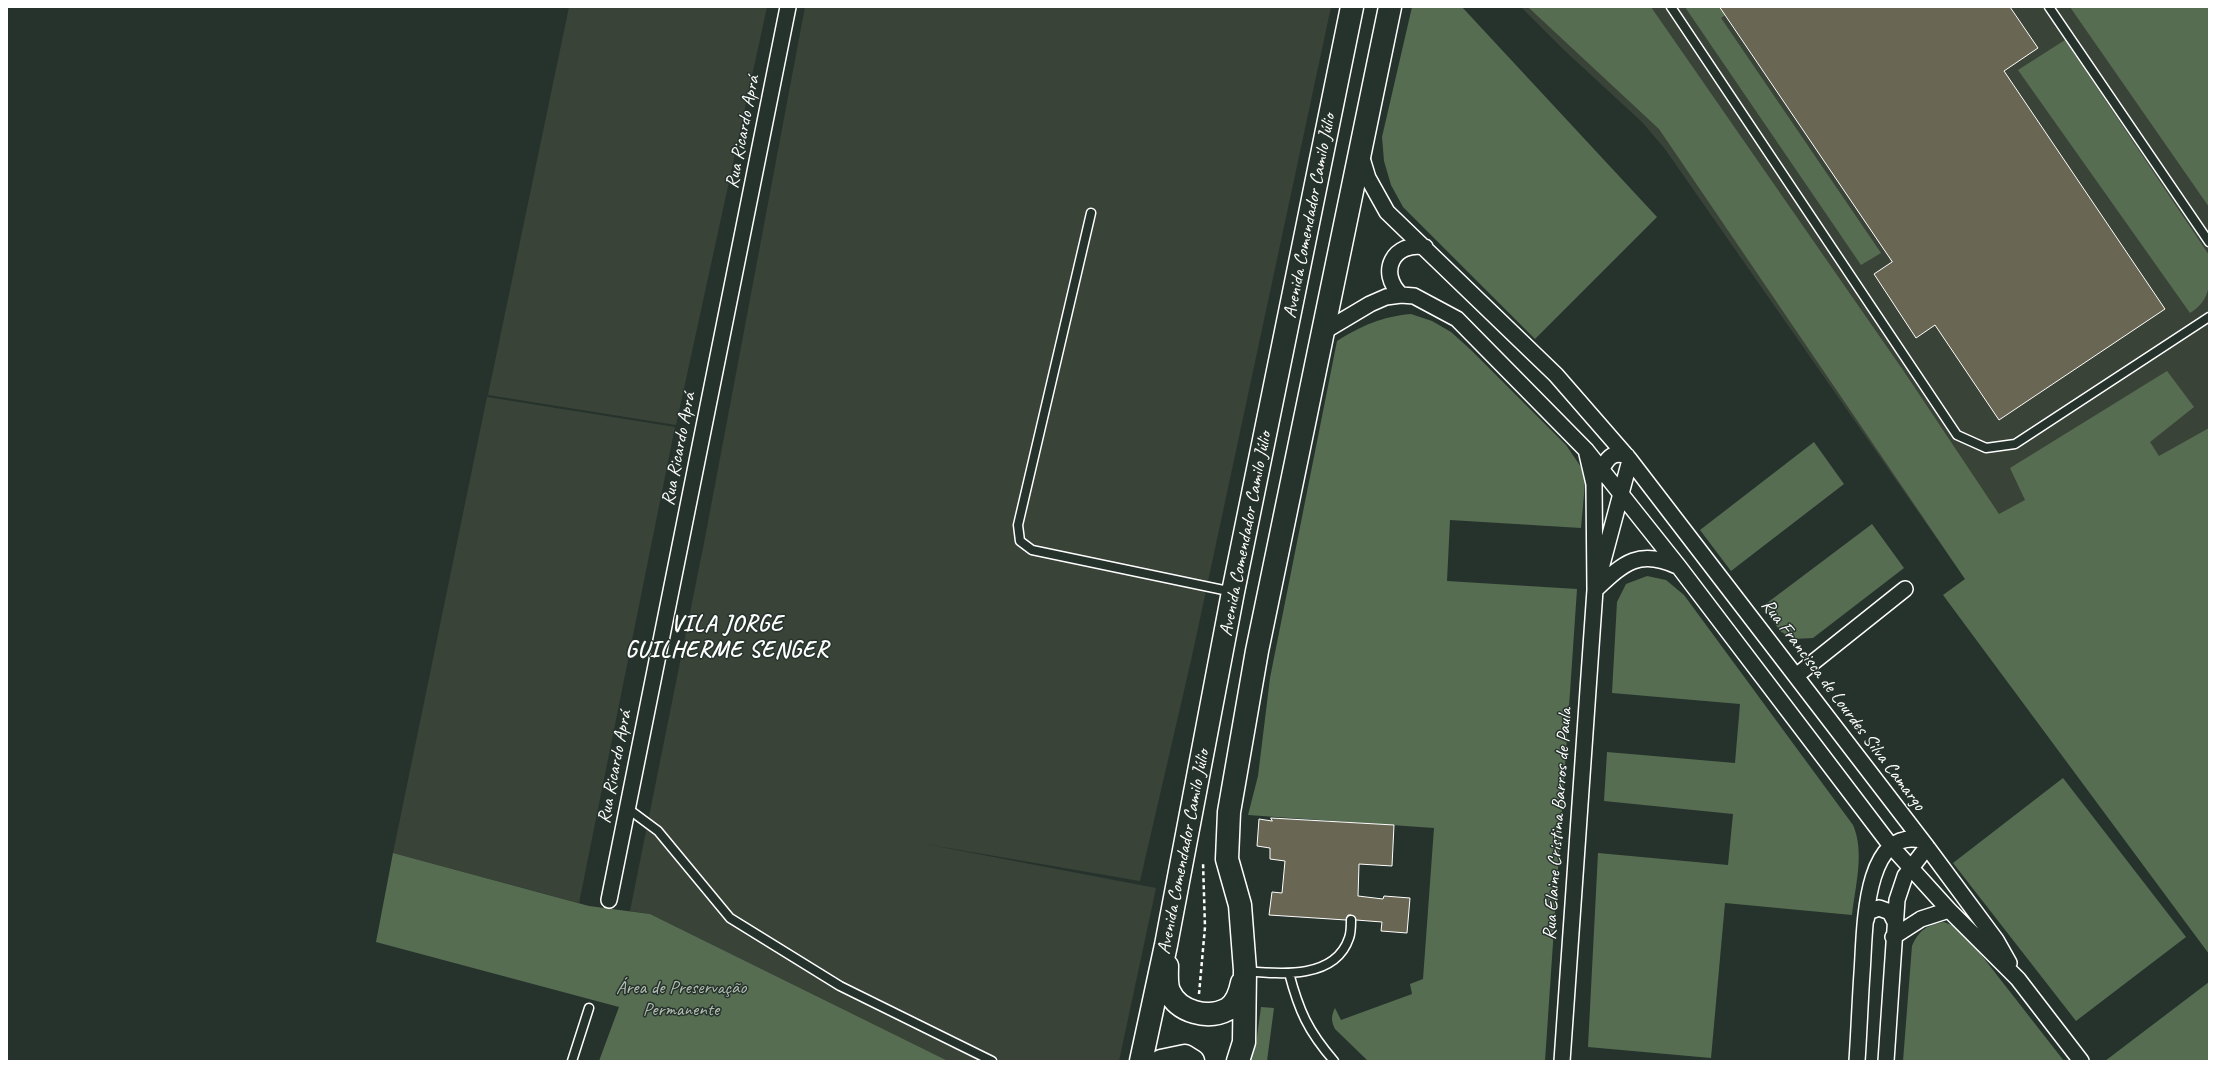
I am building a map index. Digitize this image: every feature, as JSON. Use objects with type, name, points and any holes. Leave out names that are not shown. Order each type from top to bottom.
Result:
[{"type":"main road","name":"Avenida Comendador Camilo Júlio","points":[[1141,1061],[1166,945],[1233,592],[1352,7]]},
{"type":"main road","name":"Avenida Comendador Camilo Júlio","points":[[1238,1061],[1244,1042],[1245,970],[1240,905],[1227,859],[1229,812],[1258,650],[1390,7]]},
{"type":"main road","points":[[1166,945],[1168,990],[1177,1003],[1196,1013],[1217,1013],[1229,1008],[1240,996],[1245,970]]},
{"type":"main road","points":[[1161,1061],[1185,1056],[1193,1061]]},
{"type":"street","name":"Rua Ricardo Aprá","points":[[609,900],[788,7]]},
{"type":"street","name":"Rua Francisca de Lourdes Silva Camargo","points":[[1360,152],[1368,178],[1378,198],[1388,212],[1556,375],[1628,458],[1924,843],[1996,940],[2018,979]]},
{"type":"street","points":[[1401,295],[1391,282],[1389,269],[1392,259],[1399,253],[1414,245],[1426,248]]},
{"type":"street","name":"Rua Francisca de Lourdes Silva Camargo","points":[[1323,332],[1370,304],[1386,298],[1401,295],[1414,296],[1457,319],[1586,450],[1602,469],[1679,567],[1891,846],[1912,867],[1950,910],[2018,979],[2081,1061]]},
{"type":"street","name":"Rua Elaine Cristina Barros de Paula","points":[[1562,1061],[1595,590],[1594,495],[1590,464],[1586,450]]},
{"type":"street","points":[[1602,469],[1612,454],[1620,453],[1628,458],[1621,492]]},
{"type":"street","name":"Rua Elaine Cristina Barros de Paula","points":[[1594,495],[1597,478],[1602,469]]},
{"type":"street","name":"Rua Elaine Cristina Barros de Paula","points":[[1595,590],[1621,492]]},
{"type":"street","points":[[1595,590],[1627,562],[1639,558],[1657,558],[1679,567]]},
{"type":"street","points":[[1796,676],[1905,589]]},
{"type":"street","points":[[1857,1061],[1866,920],[1872,879],[1881,860],[1891,846],[1901,840],[1924,843],[1900,887],[1894,920],[1886,1061]]},
{"type":"street","points":[[1866,920],[1868,912],[1879,908],[1890,912],[1894,920]]},
{"type":"street","points":[[1893,937],[1921,919],[1950,910]]},
{"type":"lane","points":[[1671,7],[1958,435],[1986,448],[2014,444],[2209,316]]},
{"type":"lane","points":[[2050,7],[2209,242]]},
{"type":"lane","points":[[1091,213],[1018,525],[1020,541],[1032,550],[1233,592]]},
{"type":"lane","points":[[627,808],[658,831],[730,918],[840,986],[992,1061]]},
{"type":"lane","points":[[1245,970],[1289,973],[1310,971],[1329,963],[1342,951],[1349,938],[1351,920]]},
{"type":"lane","points":[[1289,973],[1298,1007],[1313,1034],[1334,1061]]},
{"type":"lane","points":[[572,1061],[589,1008]]},
{"type":"shaded area","points":[[569,7],[767,7],[676,425],[488,395]]},
{"type":"shaded area","points":[[805,7],[1331,7],[1192,656],[1140,881],[925,844],[1156,888],[1119,1061],[948,1061],[650,914],[630,911],[705,538]]},
{"type":"shaded area","points":[[1521,7],[2116,7],[2209,147],[2209,445],[1965,579],[1665,149],[1642,122],[1564,50]]},
{"type":"shaded area","points":[[487,397],[675,427],[579,903],[393,853]]},
{"type":"green space","points":[[1412,7],[1462,7],[1657,217],[1535,339],[1403,207],[1391,185],[1384,161],[1382,137]]},
{"type":"green space","points":[[1528,7],[1651,7],[1905,373],[1999,514],[2025,500],[2010,468],[2167,371],[2194,407],[2150,442],[2159,456],[2209,428],[2209,954],[1943,595],[1965,579],[1659,129]]},
{"type":"green space","points":[[1685,7],[1737,7],[1721,18],[1881,253],[1861,265]]},
{"type":"green space","points":[[2070,7],[2209,7],[2209,207]]},
{"type":"green space","points":[[2065,40],[2209,255],[2209,280],[2207,294],[2198,307],[2190,313],[2018,70]]},
{"type":"green space","points":[[1411,314],[1432,321],[1451,332],[1471,350],[1566,445],[1581,467],[1585,483],[1581,528],[1450,520],[1447,581],[1577,589],[1545,1061],[1368,1061],[1335,1029],[1332,1021],[1333,1014],[1335,1008],[1341,1020],[1412,994],[1410,984],[1423,979],[1434,828],[1248,815],[1258,776],[1270,678],[1337,341],[1355,330],[1372,323],[1390,317]]},
{"type":"green space","points":[[1814,442],[1844,484],[1731,571],[1700,530]]},
{"type":"green space","points":[[1872,524],[1904,568],[1813,638],[1793,639],[1780,631],[1763,606]]},
{"type":"green space","points":[[1647,576],[1666,580],[1684,595],[1853,825],[1857,835],[1859,858],[1852,915],[1725,903],[1711,1058],[1588,1047],[1598,853],[1728,865],[1733,814],[1604,801],[1607,752],[1735,763],[1740,704],[1612,693],[1617,602],[1626,584]]},
{"type":"green space","points":[[2063,778],[2186,937],[2076,1021],[1953,863]]},
{"type":"green space","name":"Área de Preservação Permanente","points":[[393,853],[589,906],[650,914],[948,1061],[599,1061],[619,1007],[376,942]]},
{"type":"green space","points":[[1944,922],[1961,929],[2064,1061],[1903,1061],[1912,946],[1924,929]]},
{"type":"green space","points":[[2209,982],[2209,1061],[2105,1061]]},
{"type":"green space","points":[[1261,1007],[1274,1008],[1267,1061],[1250,1061],[1256,1044]]},
{"type":"building","points":[[1720,7],[2010,7],[2038,48],[2004,71],[2165,309],[1999,420],[1935,325],[1916,338],[1874,274],[1892,262]]},
{"type":"building","points":[[1271,818],[1394,825],[1392,866],[1359,864],[1358,896],[1383,899],[1384,896],[1410,898],[1407,933],[1381,931],[1382,922],[1356,920],[1351,915],[1348,915],[1346,920],[1269,915],[1272,892],[1282,893],[1285,861],[1270,859],[1270,848],[1257,846],[1259,819],[1272,821]]},
{"type":"district","name":"VILA JORGE GUILHERME SENGER","points":[[727,638]]}]
